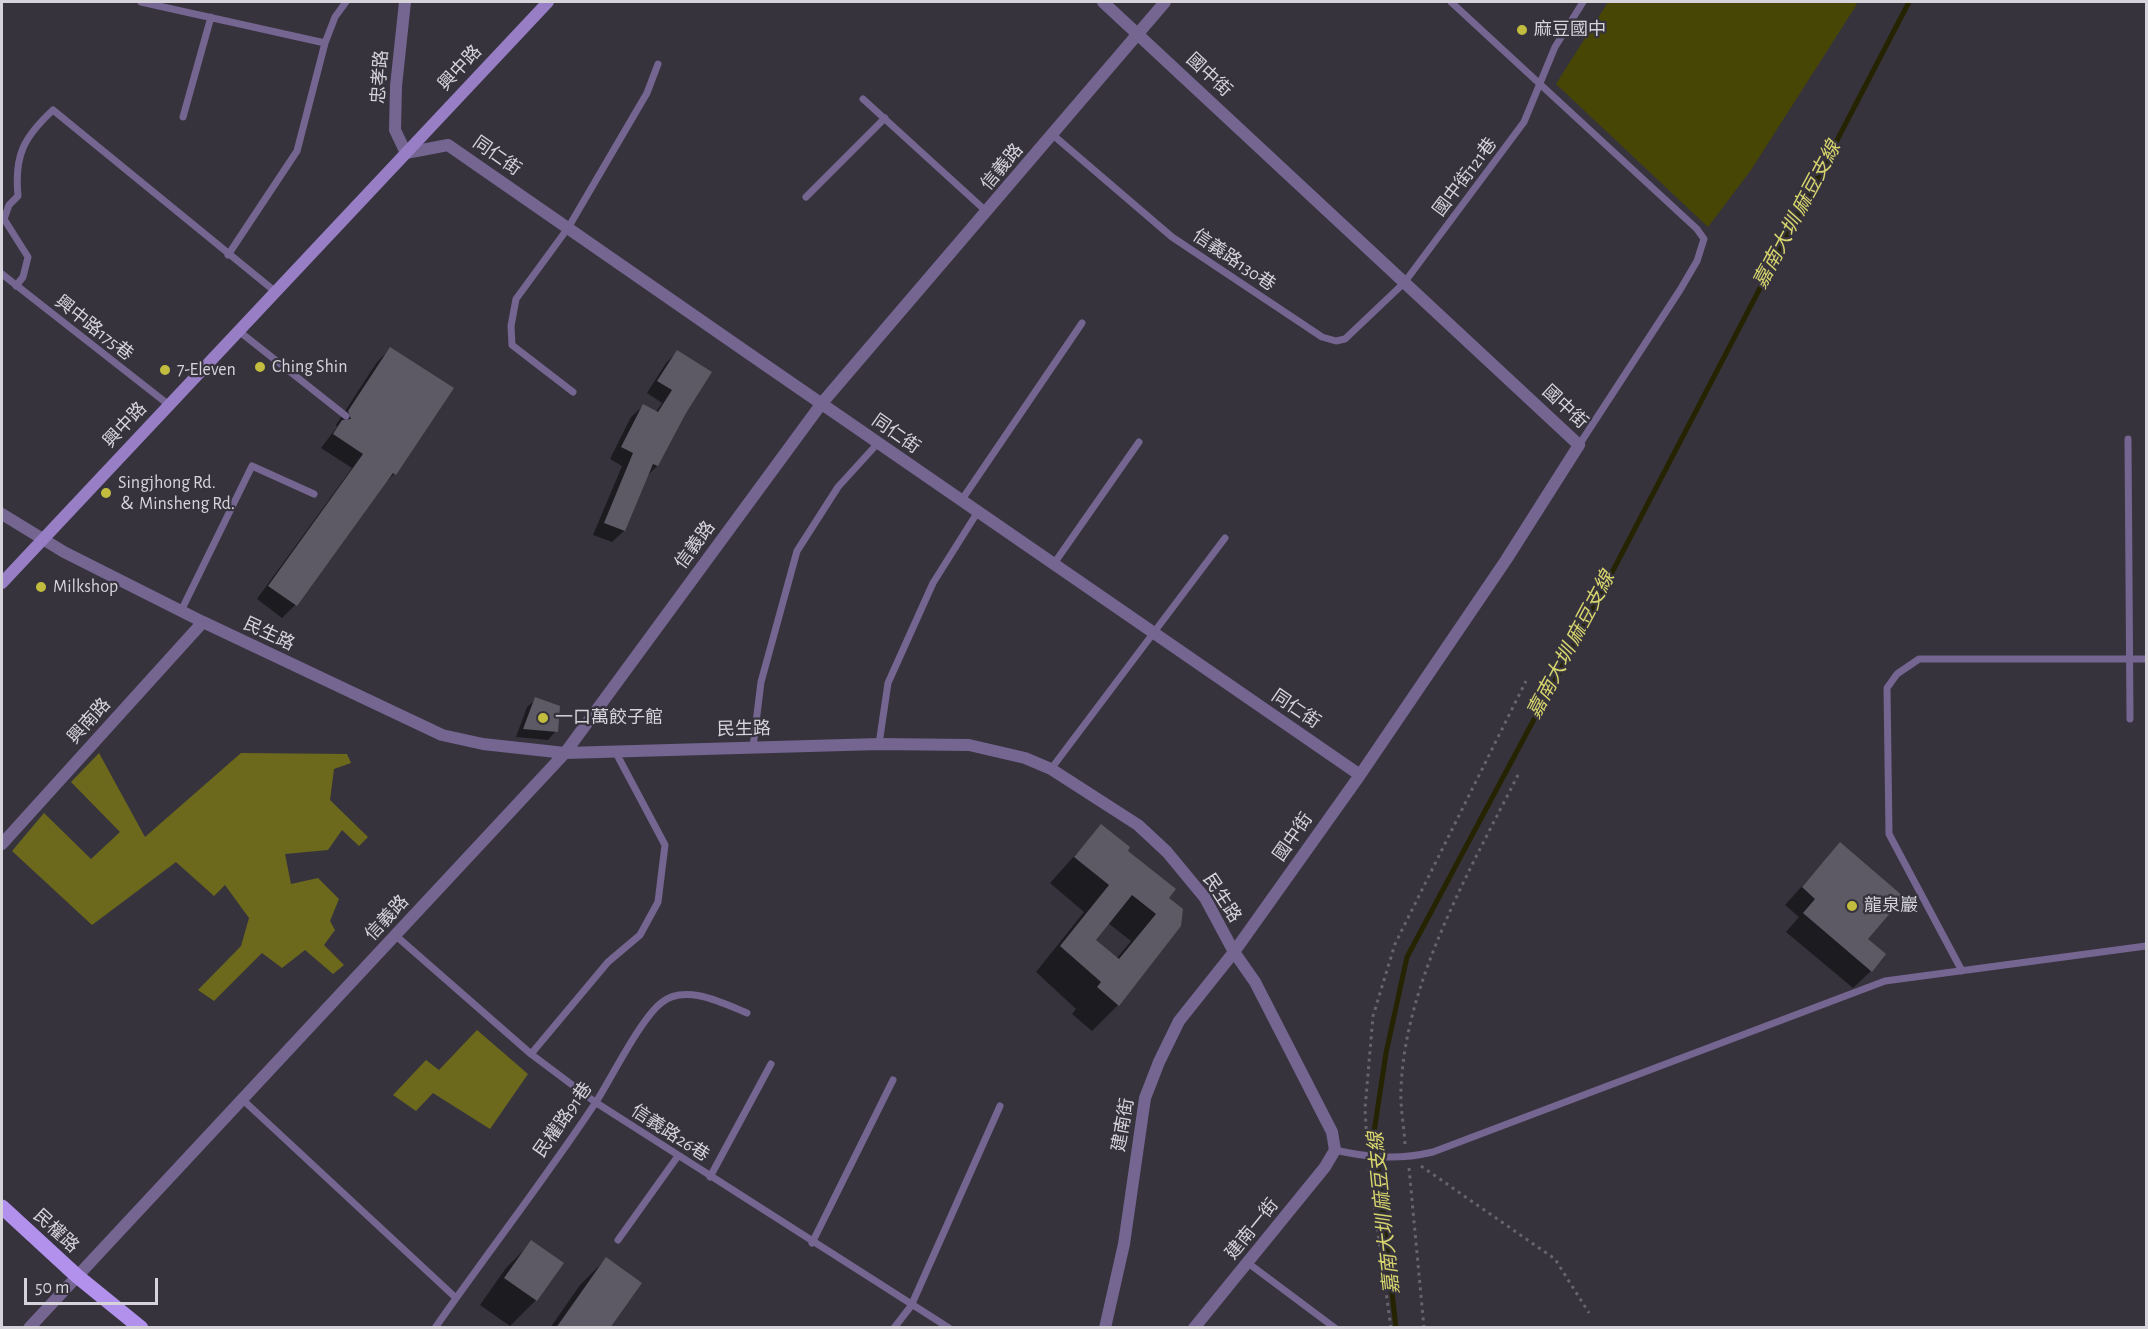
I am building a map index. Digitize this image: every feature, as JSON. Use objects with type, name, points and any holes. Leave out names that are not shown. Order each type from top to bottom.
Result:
[{"type":"main road","name":"興中路","points":[[2,583],[548,2]]},
{"type":"main road","name":"民權路","points":[[2,1207],[77,1276],[141,1328]]},
{"type":"street","name":"忠孝路","points":[[405,2],[396,86],[395,130],[406,153]]},
{"type":"street","name":"國中街","points":[[1104,2],[1579,445],[1506,560],[1360,775],[1234,952]]},
{"type":"street","name":"信義路","points":[[29,1328],[565,753],[822,403],[1165,2]]},
{"type":"street","name":"同仁街","points":[[406,153],[448,145],[822,403],[1052,566],[1360,775]]},
{"type":"street","name":"民生路","points":[[2,514],[42,540],[202,622],[442,735],[483,744],[565,753],[879,744],[969,745],[1025,758],[1052,769],[1138,825],[1167,852],[1205,898],[1234,952],[1255,982],[1332,1132],[1335,1150]]},
{"type":"street","name":"興南路","points":[[2,844],[202,622]]},
{"type":"street","name":"建南街","points":[[1105,1328],[1124,1244],[1145,1098],[1179,1021],[1234,952]]},
{"type":"street","name":"建南一街","points":[[1194,1328],[1325,1167],[1335,1150]]},
{"type":"lane","points":[[141,2],[325,43]]},
{"type":"lane","points":[[228,255],[297,152],[325,43],[335,16],[346,2]]},
{"type":"lane","points":[[1451,2],[1697,229],[1704,239],[1697,261],[1680,290],[1579,445]]},
{"type":"lane","name":"國中街121巷","points":[[1404,283],[1524,122],[1555,47],[1583,2]]},
{"type":"lane","points":[[183,117],[211,17]]},
{"type":"lane","points":[[573,392],[512,345],[511,326],[516,299],[568,228],[647,93],[658,64]]},
{"type":"lane","points":[[863,99],[987,212]]},
{"type":"lane","points":[[16,286],[23,277],[28,257],[4,219],[9,205],[18,196],[17,161],[31,131],[53,110],[228,255],[277,292]]},
{"type":"lane","points":[[806,197],[885,118]]},
{"type":"lane","name":"信義路130巷","points":[[1053,135],[1172,237],[1322,337],[1336,341],[1345,339],[1404,283]]},
{"type":"lane","name":"興中路175巷","points":[[2,274],[169,405]]},
{"type":"lane","points":[[961,501],[1082,323]]},
{"type":"lane","points":[[240,332],[346,416]]},
{"type":"lane","points":[[2128,440],[2130,719]]},
{"type":"lane","points":[[1052,566],[1139,442]]},
{"type":"lane","points":[[753,747],[761,682],[797,551],[838,487],[878,443]]},
{"type":"lane","points":[[181,611],[252,466],[314,494]]},
{"type":"lane","points":[[879,744],[888,683],[933,583],[977,513]]},
{"type":"lane","points":[[1052,769],[1225,538]]},
{"type":"lane","points":[[1962,971],[1889,834],[1887,688],[1897,674],[1919,659],[2146,659]]},
{"type":"lane","points":[[531,1054],[608,962],[640,935],[658,902],[665,845],[615,751]]},
{"type":"lane","name":"信義路26巷","points":[[395,935],[531,1054],[595,1102],[812,1243],[949,1328]]},
{"type":"lane","points":[[1335,1150],[1368,1157],[1406,1158],[1433,1152],[1884,981],[2146,946]]},
{"type":"lane","name":"民權路91巷","points":[[435,1328],[595,1102],[648,1018],[661,1002],[679,995],[707,997],[747,1013]]},
{"type":"lane","points":[[710,1177],[771,1064]]},
{"type":"lane","points":[[812,1243],[893,1080]]},
{"type":"lane","points":[[243,1100],[456,1298]]},
{"type":"lane","points":[[894,1328],[912,1306],[1000,1106]]},
{"type":"lane","points":[[618,1240],[678,1156]]},
{"type":"lane","points":[[1248,1263],[1335,1328]]},
{"type":"path","points":[[1391,1328],[1368,1157],[1365,1109],[1373,1016],[1395,944],[1526,681]]},
{"type":"path","points":[[1424,1328],[1412,1178],[1406,1158],[1401,1089],[1413,1007],[1454,902],[1519,773]]},
{"type":"path","points":[[1406,1158],[1432,1173],[1555,1259],[1589,1313]]},
{"type":"shaded area","points":[[1608,2],[1854,2],[1857,4],[1751,170],[1708,227],[1556,84]]},
{"type":"shaded area","points":[[99,753],[145,837],[241,753],[347,754],[351,763],[334,769],[330,800],[368,837],[359,846],[342,830],[328,850],[285,854],[291,884],[318,878],[339,899],[330,921],[335,930],[324,945],[344,965],[333,974],[305,950],[282,968],[262,953],[214,1001],[198,990],[241,946],[249,918],[225,885],[214,896],[176,862],[92,925],[12,851],[44,813],[91,859],[120,832],[71,782]]},
{"type":"shaded area","points":[[477,1030],[528,1074],[490,1129],[433,1093],[416,1111],[393,1095],[426,1060],[439,1070]]},
{"type":"building","points":[[390,347],[454,388],[396,475],[393,473],[297,606],[268,586],[363,454],[333,434],[342,420],[351,419],[348,411]]},
{"type":"building","points":[[677,350],[712,372],[686,413],[658,466],[653,464],[625,531],[604,523],[633,453],[621,447],[643,404],[658,412],[672,390],[657,381]]},
{"type":"building","name":"一口萬餃子館","points":[[535,697],[560,706],[558,732],[523,729]]},
{"type":"building","points":[[1101,824],[1130,847],[1128,851],[1176,889],[1169,898],[1183,909],[1181,926],[1119,1006],[1097,987],[1101,982],[1060,946],[1109,885],[1074,857]],"holes":[[[1132,895],[1156,914],[1119,959],[1096,940]]]},
{"type":"building","name":"龍泉巖","points":[[1840,842],[1904,897],[1868,939],[1886,954],[1872,972],[1803,913],[1815,899],[1802,887]]},
{"type":"building","points":[[531,1240],[564,1263],[537,1301],[504,1278]]},
{"type":"building","points":[[606,1257],[642,1283],[610,1328],[556,1328]]},
{"type":"waterway","name":"嘉南大圳 麻豆支線","points":[[1396,1328],[1374,1132],[1386,1053],[1407,957],[1594,607],[1909,2]]},
{"type":"place","name":"麻豆國中","points":[[1522,30]]},
{"type":"place","name":"Ching Shin","points":[[260,367]]},
{"type":"place","name":"7-Eleven","points":[[165,370]]},
{"type":"place","name":"Singjhong Rd. ＆ Minsheng Rd.","points":[[106,493]]},
{"type":"place","name":"Milkshop","points":[[41,587]]},
{"type":"place","name":"一口萬餃子館","points":[[543,718]]},
{"type":"place","name":"龍泉巖","points":[[1852,906]]}]
